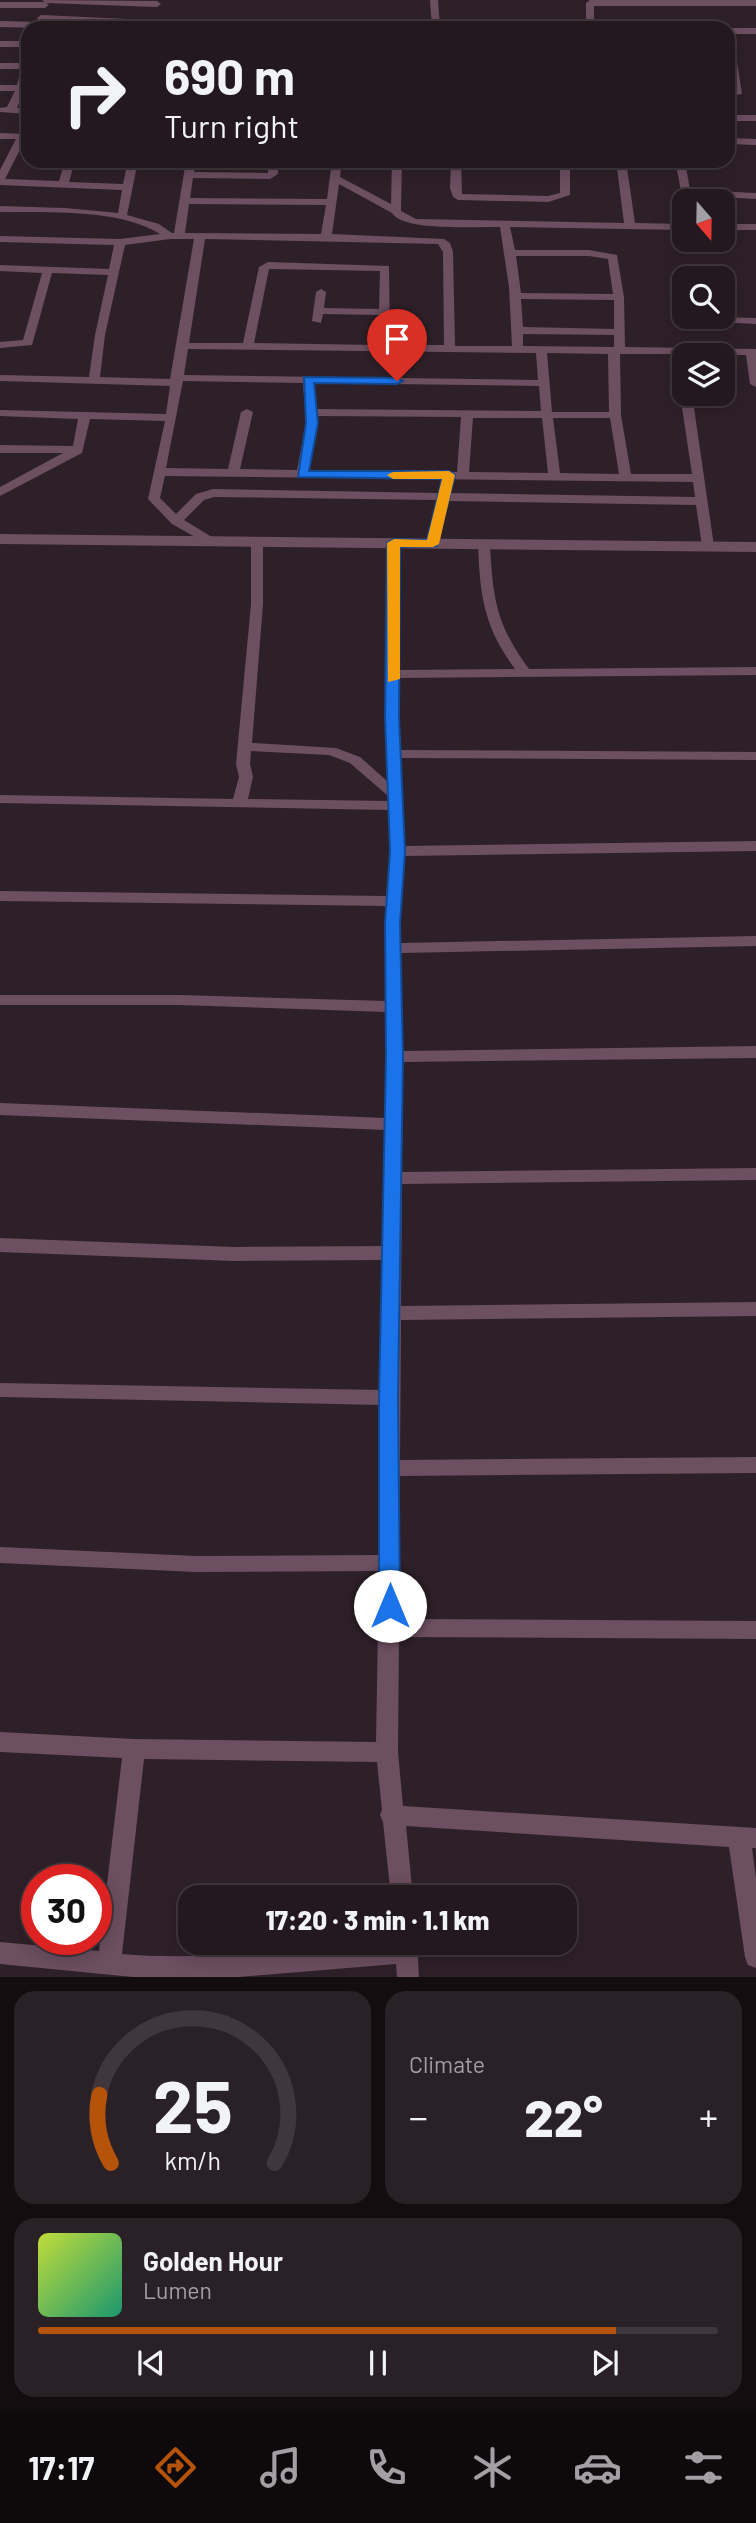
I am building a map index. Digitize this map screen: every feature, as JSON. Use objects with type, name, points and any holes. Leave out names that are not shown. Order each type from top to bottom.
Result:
[{"type":"street","points":[[434,0],[436,21]]},
{"type":"street","points":[[40,21],[46,2]]},
{"type":"street","points":[[0,5],[46,2],[157,2],[153,21]]},
{"type":"street","points":[[590,21],[590,3],[756,3]]},
{"type":"street","points":[[0,24],[21,23]]},
{"type":"street","points":[[735,31],[756,31]]},
{"type":"street","points":[[0,44],[21,44]]},
{"type":"street","points":[[0,66],[21,62]]},
{"type":"street","points":[[735,71],[739,92],[735,92]]},
{"type":"street","points":[[0,88],[21,88]]},
{"type":"street","points":[[6,110],[21,88]]},
{"type":"street","points":[[735,118],[756,118]]},
{"type":"street","points":[[0,136],[21,137]]},
{"type":"street","points":[[735,141],[756,142]]},
{"type":"street","points":[[21,144],[0,181],[129,187]]},
{"type":"street","points":[[63,184],[68,168]]},
{"type":"street","points":[[122,216],[132,168]]},
{"type":"street","points":[[174,236],[185,201],[190,168]]},
{"type":"street","points":[[189,175],[270,176],[273,174],[273,168]]},
{"type":"street","points":[[326,237],[336,168]]},
{"type":"street","points":[[396,211],[397,168]]},
{"type":"street","points":[[456,168],[455,188],[458,197],[557,199],[565,195],[566,168]]},
{"type":"street","points":[[622,168],[630,226]]},
{"type":"street","points":[[681,168],[686,193],[756,195]]},
{"type":"street","points":[[335,178],[396,211],[399,216],[415,222],[672,227]]},
{"type":"street","points":[[185,201],[331,202]]},
{"type":"street","points":[[0,209],[122,216],[174,236]]},
{"type":"street","points":[[504,224],[512,253],[517,296],[518,349]]},
{"type":"street","points":[[735,227],[756,227]]},
{"type":"street","points":[[0,239],[120,243],[174,236],[326,237],[410,238],[446,244],[450,348]]},
{"type":"street","points":[[200,237],[171,418],[154,499],[176,521],[211,542]]},
{"type":"street","points":[[94,380],[100,335],[120,243]]},
{"type":"street","points":[[512,253],[609,255],[615,261],[620,332],[615,415],[626,477]]},
{"type":"street","points":[[247,346],[252,312],[265,266],[384,268],[384,348]]},
{"type":"street","points":[[0,268],[114,272]]},
{"type":"street","points":[[0,345],[28,343],[48,270]]},
{"type":"street","points":[[321,292],[318,317],[385,312]]},
{"type":"street","points":[[517,296],[619,297]]},
{"type":"street","points":[[735,320],[756,321]]},
{"type":"street","points":[[517,330],[620,332]]},
{"type":"street","points":[[183,346],[672,352]]},
{"type":"street","points":[[541,350],[554,475]]},
{"type":"street","points":[[735,352],[753,352],[756,384]]},
{"type":"street","points":[[0,378],[543,383]]},
{"type":"street","points":[[303,475],[309,451],[308,380]]},
{"type":"street","points":[[688,406],[708,546]]},
{"type":"street","points":[[233,474],[247,412]]},
{"type":"street","points":[[310,412],[615,415]]},
{"type":"street","points":[[0,413],[171,418]]},
{"type":"street","points":[[78,450],[85,414]]},
{"type":"street","points":[[463,475],[467,414]]},
{"type":"street","points":[[0,449],[78,450]]},
{"type":"street","points":[[0,489],[78,450]]},
{"type":"street","points":[[160,472],[698,478]]},
{"type":"street","points":[[176,521],[207,494],[210,473]]},
{"type":"street","points":[[433,544],[449,475]]},
{"type":"street","points":[[207,494],[701,501]]},
{"type":"street","points":[[0,539],[756,548]]},
{"type":"street","points":[[239,805],[246,777],[243,764],[247,747],[251,649],[257,604],[257,542]]},
{"type":"street","points":[[394,543],[393,754],[397,851],[392,948],[395,1057],[392,1124],[394,1178],[389,1398],[390,1628],[387,1752],[391,1815],[400,1885]]},
{"type":"street","points":[[484,545],[489,615],[502,643],[526,674]]},
{"type":"street","points":[[393,674],[756,671]]},
{"type":"street","points":[[247,747],[331,751],[355,760],[397,801]]},
{"type":"street","points":[[393,754],[756,756]]},
{"type":"street","points":[[0,800],[239,805],[397,801]]},
{"type":"street","points":[[397,851],[756,846]]},
{"type":"street","points":[[0,896],[393,901]]},
{"type":"street","points":[[392,948],[756,941]]},
{"type":"street","points":[[0,1000],[179,1000],[393,1007]]},
{"type":"street","points":[[395,1057],[756,1052]]},
{"type":"street","points":[[0,1109],[392,1124]]},
{"type":"street","points":[[394,1178],[756,1174]]},
{"type":"street","points":[[0,1245],[235,1254],[393,1253]]},
{"type":"street","points":[[391,1313],[756,1309]]},
{"type":"street","points":[[0,1390],[208,1392],[389,1398]]},
{"type":"street","points":[[390,1468],[756,1465]]},
{"type":"street","points":[[0,1555],[196,1564],[390,1563]]},
{"type":"street","points":[[390,1628],[756,1630]]},
{"type":"street","points":[[0,1742],[134,1749],[387,1752]]},
{"type":"street","points":[[108,1962],[134,1749]]},
{"type":"street","points":[[391,1815],[748,1837],[756,1957]]},
{"type":"street","points":[[0,1953],[145,1967],[214,1968],[333,1955]]},
{"type":"street","points":[[407,1955],[408,1977]]},
{"type":"slow traffic","points":[[393,475],[449,475],[433,544],[394,543],[391,651],[393,679]]},
{"type":"route","points":[[390,1606],[389,1398],[395,1057],[393,901],[397,851],[391,651],[394,543],[433,544],[449,475],[303,475],[312,423],[308,380],[397,381]]}]
